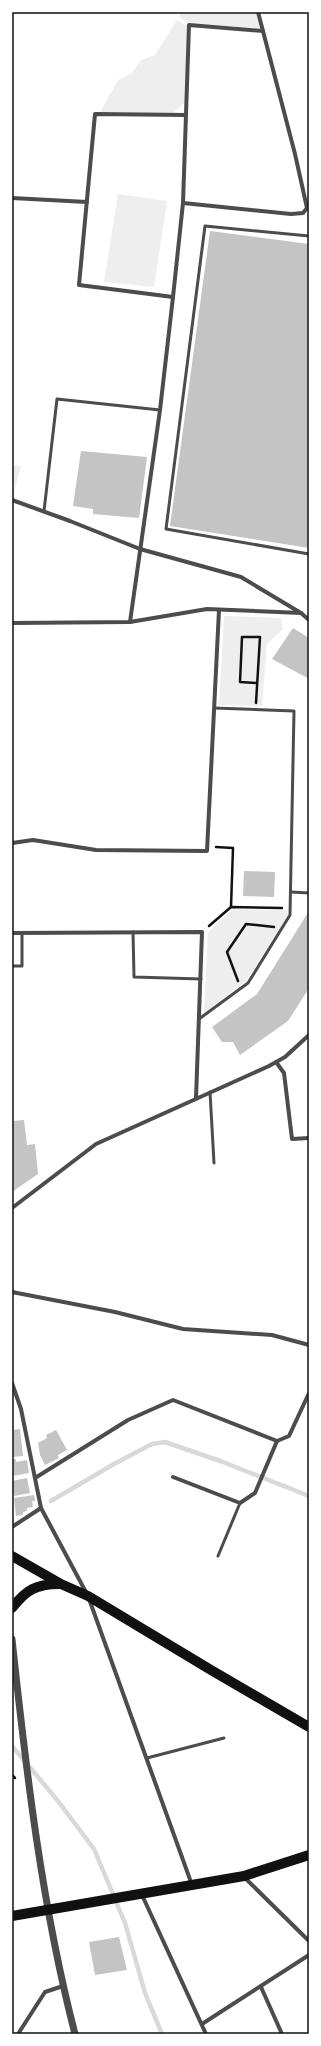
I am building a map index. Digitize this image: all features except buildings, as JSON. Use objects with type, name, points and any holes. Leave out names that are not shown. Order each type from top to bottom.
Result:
[{"type":"main road","points":[[12,1556],[61,1584],[88,1596],[309,1727]]},
{"type":"main road","points":[[12,1608],[20,1598],[31,1589],[44,1584],[61,1584]]},
{"type":"main road","points":[[12,1916],[126,1898],[244,1876],[309,1855]]},
{"type":"street","points":[[183,203],[291,214],[303,213],[307,208],[295,154],[258,12]]},
{"type":"street","points":[[130,622],[160,410],[174,297],[183,203],[189,26],[263,30]]},
{"type":"street","points":[[174,297],[79,285],[95,114],[186,116]]},
{"type":"street","points":[[12,198],[87,202]]},
{"type":"street","points":[[12,500],[140,549],[241,577],[309,620]]},
{"type":"street","points":[[12,623],[130,622],[207,609],[301,614]]},
{"type":"street","points":[[12,842],[33,840],[96,850],[207,851],[219,610]]},
{"type":"street","points":[[12,933],[202,932],[196,1098]]},
{"type":"street","points":[[12,1208],[96,1144],[276,1062],[309,1035]]},
{"type":"street","points":[[276,1062],[284,1073],[292,1139],[309,1138]]},
{"type":"street","points":[[12,1292],[115,1312],[183,1329],[272,1335],[309,1345]]},
{"type":"street","points":[[12,1383],[22,1409],[41,1508],[88,1596],[193,1886]]},
{"type":"street","points":[[35,1478],[128,1420],[173,1400],[277,1441],[290,1436],[309,1393]]},
{"type":"street","points":[[173,1477],[240,1502],[255,1493],[277,1441]]},
{"type":"street","points":[[12,1527],[41,1508]]},
{"type":"street","points":[[12,1640],[22,1728],[49,1910],[63,1986],[75,2034]]},
{"type":"street","points":[[244,1876],[309,1940]]},
{"type":"street","points":[[142,1895],[206,2034]]},
{"type":"street","points":[[202,2024],[309,1955]]},
{"type":"street","points":[[18,2034],[45,1992],[63,1986]]},
{"type":"street","points":[[261,1987],[282,2034]]},
{"type":"lane","points":[[309,236],[205,226],[166,529],[309,554]]},
{"type":"lane","points":[[44,511],[58,398],[160,410]]},
{"type":"lane","points":[[199,1019],[248,983],[290,915],[291,908],[294,711],[214,708]]},
{"type":"lane","points":[[291,892],[309,894]]},
{"type":"lane","points":[[12,966],[22,966],[22,932]]},
{"type":"lane","points":[[133,932],[134,977],[201,979]]},
{"type":"lane","points":[[210,1092],[214,1164]]},
{"type":"lane","points":[[218,1556],[240,1502]]},
{"type":"lane","points":[[147,1758],[224,1738]]},
{"type":"path","points":[[256,709],[260,638],[242,637],[240,682],[257,682]]},
{"type":"path","points":[[207,847],[233,848],[231,907]]},
{"type":"path","points":[[202,932],[231,907],[291,908]]},
{"type":"path","points":[[241,988],[227,952],[246,924],[277,927]]},
{"type":"path","points":[[12,1775],[15,1778]]},
{"type":"shaded area","points":[[182,12],[256,12],[260,28],[187,23],[179,17]]},
{"type":"shaded area","points":[[177,20],[189,27],[186,101],[171,115],[99,114],[118,80],[132,73],[141,60],[155,55]]},
{"type":"shaded area","points":[[118,194],[167,201],[154,287],[104,282]]},
{"type":"shaded area","points":[[12,466],[21,466],[12,500]]},
{"type":"shaded area","points":[[224,616],[281,618],[283,629],[267,644],[262,706],[219,705]]},
{"type":"shaded area","points":[[232,909],[287,910],[288,915],[246,981],[204,1013],[208,933]]},
{"type":"waterway","points":[[51,1501],[114,1464],[152,1444],[165,1442],[223,1462],[309,1496]]},
{"type":"waterway","points":[[12,1746],[58,1801],[94,1849],[125,1923],[145,1993],[162,2034]]}]
